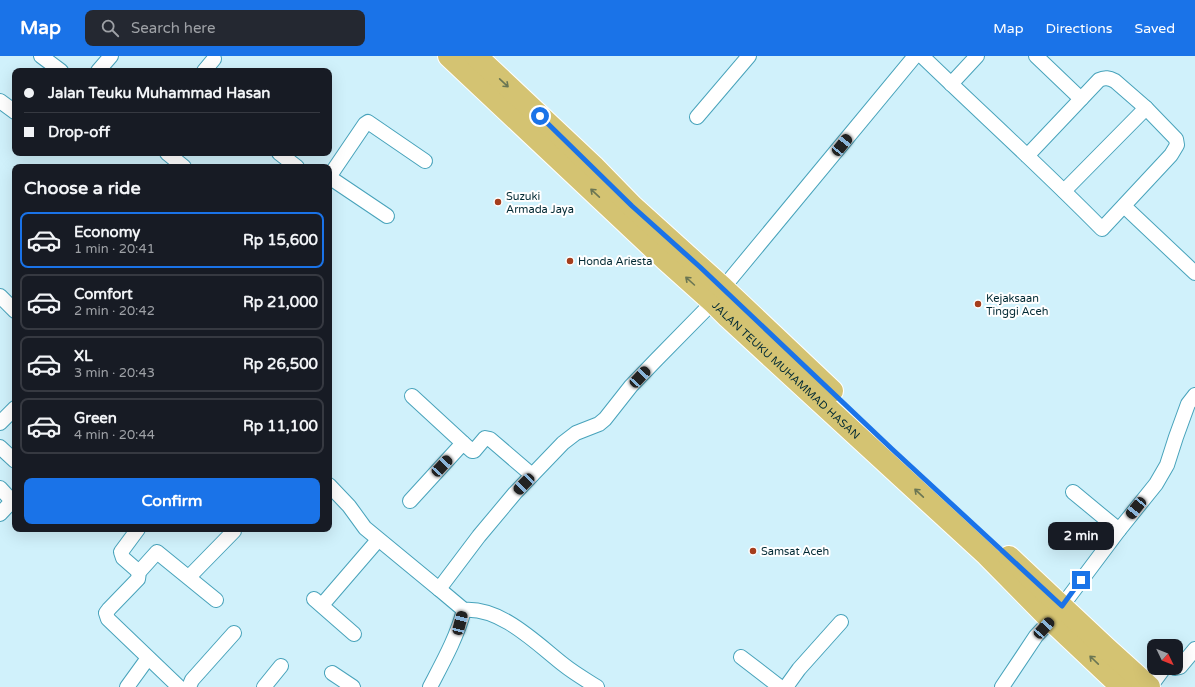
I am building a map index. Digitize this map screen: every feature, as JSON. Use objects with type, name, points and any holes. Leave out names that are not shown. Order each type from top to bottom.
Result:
[{"type":"highway","name":"JALAN TEUKU MUHAMMAD HASAN","points":[[449,56],[718,295],[728,317],[991,550],[1056,613],[1122,687]]},
{"type":"highway","name":"JALAN TEUKU MUHAMMAD HASAN","points":[[476,56],[593,166],[632,206],[671,252]]},
{"type":"highway","name":"JALAN TEUKU MUHAMMAD HASAN","points":[[1056,613],[1106,648],[1149,687]]},
{"type":"street","points":[[42,56],[57,68]]},
{"type":"street","points":[[101,68],[111,56]]},
{"type":"street","points":[[697,117],[750,56]]},
{"type":"street","points":[[439,589],[479,536],[532,475],[563,443],[576,433],[599,424],[605,419],[631,386],[718,295],[915,56]]},
{"type":"street","points":[[922,56],[1102,229],[1170,155],[1177,145],[1176,139],[1146,108],[1115,81],[1109,78],[1104,78],[1099,80],[1027,156]]},
{"type":"street","points":[[951,84],[977,56]]},
{"type":"street","points":[[1036,56],[1081,99]]},
{"type":"street","points":[[206,68],[214,59]]},
{"type":"street","points":[[0,101],[12,110]]},
{"type":"street","points":[[1064,191],[1146,108]]},
{"type":"street","points":[[332,173],[365,124],[368,122],[425,161]]},
{"type":"street","points":[[170,156],[180,164]]},
{"type":"street","points":[[283,156],[293,164]]},
{"type":"street","points":[[332,179],[387,216]]},
{"type":"street","points":[[1124,206],[1195,273]]},
{"type":"street","points":[[1002,687],[1036,636],[1056,613],[1156,484],[1167,465],[1188,404],[1195,395]]},
{"type":"street","points":[[412,396],[472,451],[474,451],[485,438],[490,439],[532,475]]},
{"type":"street","points":[[0,423],[12,411]]},
{"type":"street","points":[[410,501],[463,443]]},
{"type":"street","points":[[0,447],[12,458]]},
{"type":"street","points":[[0,488],[12,498]]},
{"type":"street","points":[[332,488],[349,506],[365,528],[464,610],[473,609],[488,613],[520,630],[565,666],[597,687]]},
{"type":"street","points":[[1073,492],[1119,530]]},
{"type":"street","points":[[0,514],[12,500]]},
{"type":"street","points":[[136,532],[121,552],[123,558],[139,572]]},
{"type":"street","points":[[189,577],[233,532]]},
{"type":"street","points":[[354,634],[318,602],[378,540]]},
{"type":"street","points":[[178,687],[108,619],[106,613],[138,579],[139,572],[157,552],[216,600]]},
{"type":"street","points":[[430,687],[448,652],[464,610]]},
{"type":"street","points":[[786,687],[799,669],[841,622]]},
{"type":"street","points":[[189,687],[192,680],[234,633]]},
{"type":"street","points":[[1183,663],[1195,649]]},
{"type":"street","points":[[741,657],[780,687]]},
{"type":"street","points":[[127,687],[148,658]]},
{"type":"street","points":[[264,687],[281,666]]},
{"type":"street","points":[[332,673],[353,687]]},
{"type":"street","points":[[1149,687],[1158,675]]},
{"type":"place","name":"Suzuki Armada Jaya","points":[[498,202]]},
{"type":"place","name":"Honda Ariesta","points":[[570,261]]},
{"type":"place","name":"Kejaksaan Tinggi Aceh","points":[[978,304]]},
{"type":"place","name":"Samsat Aceh","points":[[753,551]]},
{"type":"route","points":[[540,116],[593,166],[632,206],[677,245],[892,449],[1062,606],[1081,580]]}]
